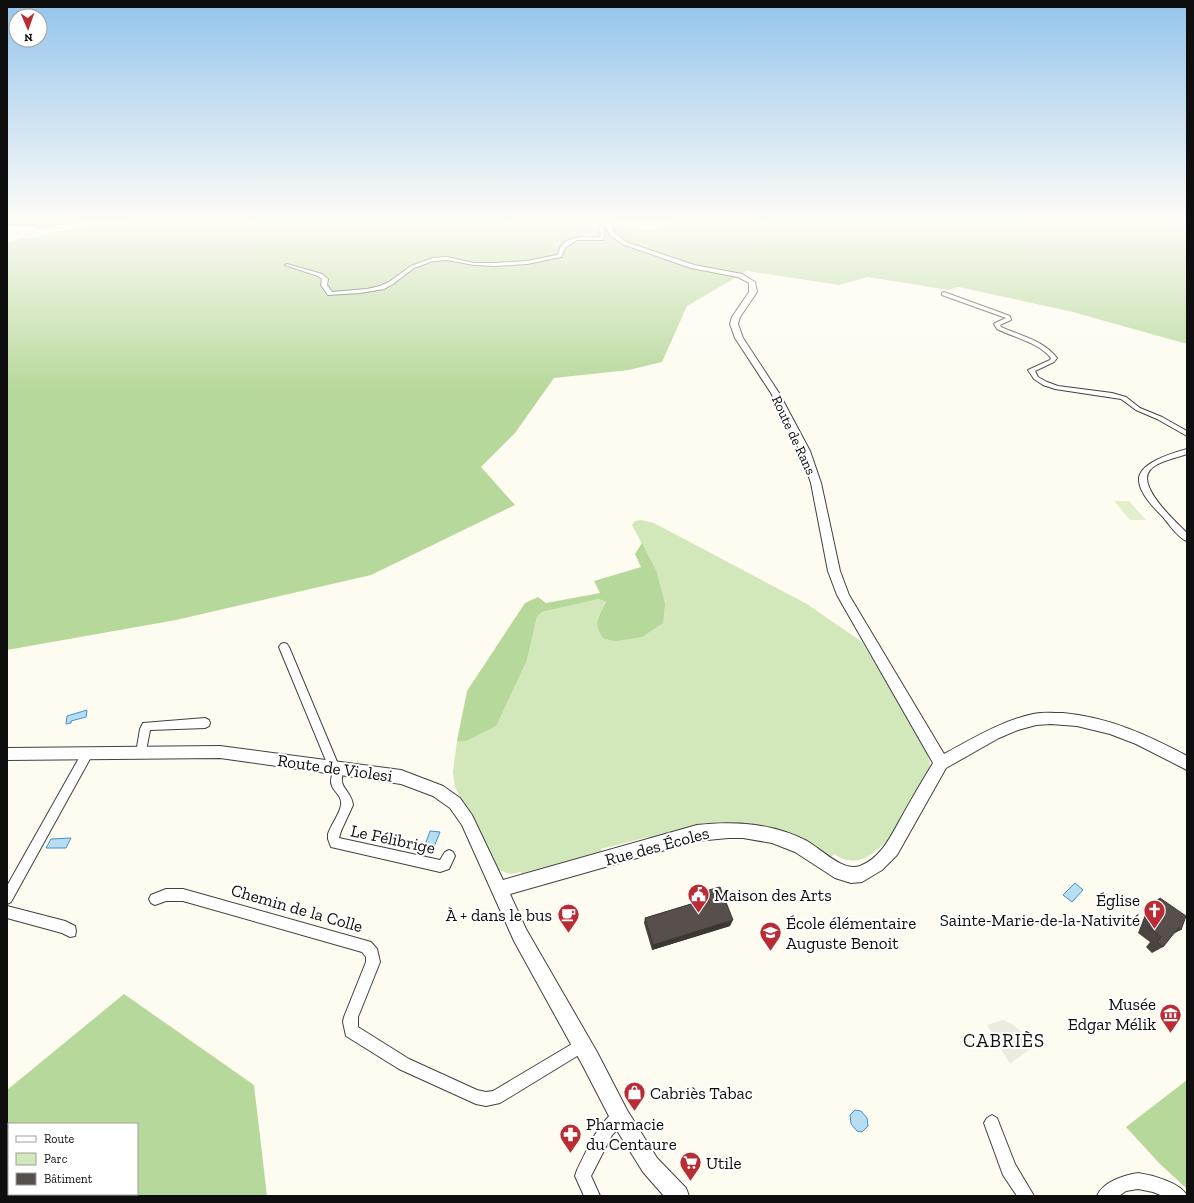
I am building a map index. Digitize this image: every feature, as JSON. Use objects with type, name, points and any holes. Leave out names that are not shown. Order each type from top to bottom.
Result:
[{"type":"street","points":[[321,276],[325,279],[324,285],[330,294],[369,290],[388,286],[400,276]]},
{"type":"street","name":"Route de Rans","points":[[742,276],[752,282],[753,292],[736,317],[734,324],[739,338],[775,393],[805,451],[816,483],[834,571],[843,595],[941,763]]},
{"type":"street","points":[[944,294],[1008,317],[1009,319],[997,324],[999,328],[1027,340],[1052,354],[1054,358],[1052,361],[1031,370],[1032,375],[1039,380],[1072,390],[1121,397],[1137,409],[1155,416],[1187,434]]},
{"type":"street","points":[[1187,451],[1148,468],[1143,478],[1147,490],[1163,512],[1187,538]]},
{"type":"street","points":[[284,647],[337,768]]},
{"type":"street","points":[[941,763],[996,733],[1029,720],[1046,718],[1079,719],[1100,724],[1142,740],[1187,763]]},
{"type":"street","points":[[141,753],[145,729],[147,726],[205,723]]},
{"type":"street","name":"Route de Violesi","points":[[7,754],[220,752],[401,777],[438,791],[455,803],[467,820],[520,935],[620,1116],[650,1165],[678,1196]]},
{"type":"street","points":[[7,898],[86,754]]},
{"type":"street","name":"Rue des Écoles","points":[[498,889],[698,834],[730,830],[762,832],[792,841],[844,874],[852,876],[869,870],[889,853],[941,763]]},
{"type":"street","name":"Le Félibrige","points":[[337,768],[337,787],[345,796],[347,806],[334,834],[335,843],[440,866],[445,865],[449,856]]},
{"type":"street","name":"Chemin de la Colle","points":[[154,899],[166,896],[183,895],[366,947],[372,954],[373,962],[351,1017],[351,1031],[404,1064],[476,1097],[486,1099],[495,1098],[582,1045]]},
{"type":"street","points":[[7,912],[65,927],[70,931]]},
{"type":"street","points":[[592,1196],[583,1176],[607,1130],[620,1116]]},
{"type":"street","points":[[992,1123],[1009,1169],[1026,1196]]},
{"type":"street","points":[[1105,1196],[1124,1184],[1136,1182],[1154,1184],[1166,1188],[1179,1196]]},
{"type":"green space","points":[[7,276],[738,276],[687,306],[662,362],[629,370],[554,378],[515,433],[481,467],[515,505],[371,575],[176,620],[7,650]]},
{"type":"green space","points":[[781,276],[1187,276],[1187,344],[1073,312],[959,287],[948,290],[868,277],[839,285]]},
{"type":"green space","points":[[1114,501],[1129,501],[1146,520],[1130,520]]},
{"type":"green space","points":[[641,520],[654,523],[807,604],[862,642],[927,751],[930,765],[927,777],[890,842],[887,841],[863,859],[850,860],[834,854],[831,857],[798,837],[774,829],[651,841],[648,837],[601,849],[603,854],[522,876],[521,872],[511,874],[498,870],[493,856],[490,856],[455,787],[453,772],[457,741],[466,741],[527,660],[537,617],[542,612],[599,599],[606,602],[596,621],[656,570],[632,525],[635,521]]},
{"type":"green space","points":[[642,543],[656,570],[665,604],[663,623],[642,637],[616,641],[604,639],[598,629],[598,620],[606,602],[599,599],[542,612],[537,617],[527,660],[496,726],[466,741],[457,741],[467,691],[525,603],[538,597],[546,603],[600,593],[594,581],[641,567],[635,554]]},
{"type":"green space","points":[[124,994],[254,1085],[267,1196],[7,1196],[7,1090]]},
{"type":"green space","points":[[1187,1080],[1187,1189],[1159,1163],[1126,1127]]},
{"type":"shaded area","points":[[1003,1020],[1012,1024],[1023,1033],[1034,1046],[1010,1064],[987,1025]]},
{"type":"water","points":[[87,710],[86,717],[66,724],[67,716]]},
{"type":"water","points":[[430,831],[440,832],[434,847],[425,845]]},
{"type":"water","points":[[71,838],[66,848],[46,848],[51,839]]},
{"type":"water","points":[[1075,883],[1083,890],[1072,902],[1063,895]]},
{"type":"water","points":[[855,1110],[861,1111],[867,1118],[868,1126],[862,1132],[857,1131],[851,1124],[850,1115]]},
{"type":"building","name":"Maison des Arts","points":[[720,887],[733,920],[653,945],[645,918],[701,901],[698,893]]},
{"type":"building","points":[[1160,898],[1186,916],[1181,930],[1179,927],[1163,947],[1157,942],[1161,937],[1149,927]]},
{"type":"place","name":"Maison des Arts","points":[[699,914]]},
{"type":"place","name":"Église Sainte-Marie-de-la-Nativité","points":[[1155,930]]},
{"type":"place","name":"À + dans le bus","points":[[568,934]]},
{"type":"place","name":"École élémentaire Auguste Benoit","points":[[771,952]]},
{"type":"place","name":"Musée Edgar Mélik","points":[[1171,1034]]},
{"type":"place","name":"Cabriès Tabac","points":[[635,1112]]},
{"type":"place","name":"Pharmacie du Centaure","points":[[571,1154]]},
{"type":"place","name":"Utile","points":[[690,1182]]},
{"type":"district","name":"CABRIÈS","points":[[1004,1040]]}]
